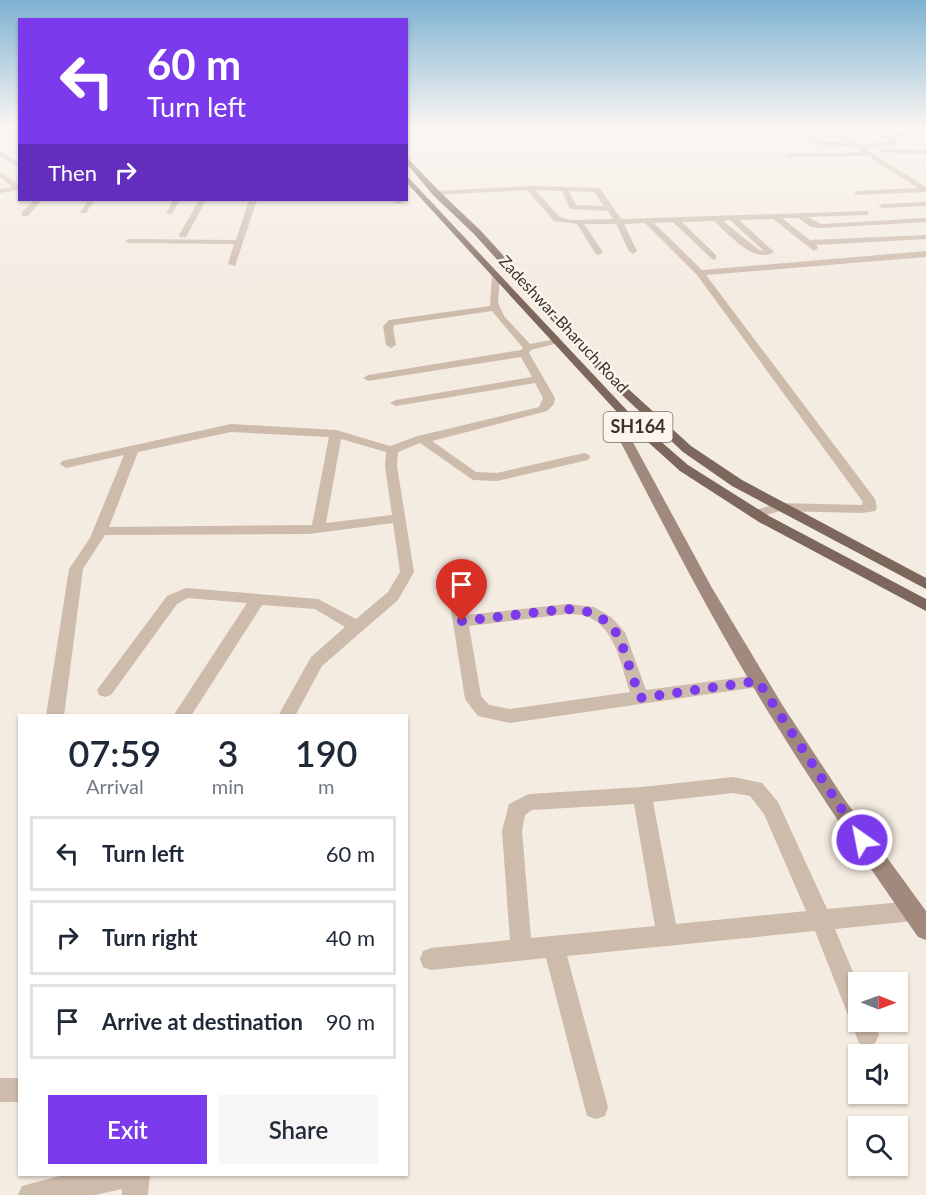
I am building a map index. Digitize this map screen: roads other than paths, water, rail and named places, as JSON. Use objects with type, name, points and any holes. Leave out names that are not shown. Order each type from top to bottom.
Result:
[{"type":"main road","name":"Zadeshwar-Bharuch Road","points":[[413,184],[632,422],[684,468],[757,514],[926,606]]},
{"type":"main road","name":"Zadeshwar-Bharuch Road","points":[[428,184],[477,232],[609,376],[687,449],[737,483],[926,584]]},
{"type":"street","points":[[0,191],[18,188]]},
{"type":"street","points":[[529,188],[556,219],[579,222],[865,213]]},
{"type":"street","points":[[436,193],[529,188],[597,190],[619,222],[633,251]]},
{"type":"street","points":[[564,188],[573,207],[610,209]]},
{"type":"street","points":[[857,193],[926,190]]},
{"type":"street","points":[[25,214],[37,201]]},
{"type":"street","points":[[82,211],[90,201]]},
{"type":"street","points":[[169,212],[175,201]]},
{"type":"street","points":[[183,235],[201,201]]},
{"type":"street","points":[[232,264],[253,201]]},
{"type":"street","points":[[882,206],[926,204]]},
{"type":"street","points":[[801,216],[814,225],[821,226],[926,220]]},
{"type":"street","points":[[776,217],[830,261]]},
{"type":"street","points":[[716,219],[756,252],[763,254],[770,252],[732,218]]},
{"type":"street","points":[[675,220],[713,257]]},
{"type":"street","points":[[647,221],[700,273],[870,502],[870,508],[780,507],[757,514]]},
{"type":"street","points":[[579,222],[599,252]]},
{"type":"street","points":[[808,243],[926,237]]},
{"type":"street","points":[[129,241],[239,242]]},
{"type":"street","points":[[700,273],[926,254]]},
{"type":"street","points":[[287,714],[320,658],[393,596],[404,583],[407,572],[390,458],[392,450],[400,445],[422,439],[543,409],[548,404],[549,398],[526,350],[495,308],[492,292],[496,275]]},
{"type":"street","points":[[391,345],[388,326],[392,321],[495,308]]},
{"type":"street","points":[[368,378],[526,350],[557,342]]},
{"type":"street","points":[[396,403],[538,379]]},
{"type":"street","points":[[632,422],[623,435],[691,564],[758,681],[862,840],[926,929]]},
{"type":"street","points":[[66,464],[231,428],[336,434],[392,450]]},
{"type":"street","points":[[318,529],[336,434]]},
{"type":"street","points":[[422,439],[473,476],[484,478],[497,477],[584,456]]},
{"type":"street","points":[[55,714],[76,569],[101,531],[133,449]]},
{"type":"street","points":[[101,531],[318,529],[398,518]]},
{"type":"street","points":[[452,572],[462,621],[473,699],[484,711],[510,716],[758,681]]},
{"type":"street","points":[[105,690],[172,600],[186,593],[318,604],[355,626]]},
{"type":"street","points":[[182,714],[259,598]]},
{"type":"street","points":[[462,621],[567,609],[589,612],[606,621],[619,636],[640,698]]},
{"type":"street","points":[[521,950],[512,831],[516,810],[529,802],[642,795],[733,785],[755,789],[771,808],[848,987]]},
{"type":"street","points":[[642,795],[667,935]]},
{"type":"street","points":[[431,959],[913,911]]},
{"type":"street","points":[[554,947],[596,1107]]},
{"type":"street","points":[[0,1090],[18,1090]]},
{"type":"street","points":[[31,1195],[125,1176]]},
{"type":"street","points":[[135,1176],[135,1195]]}]
